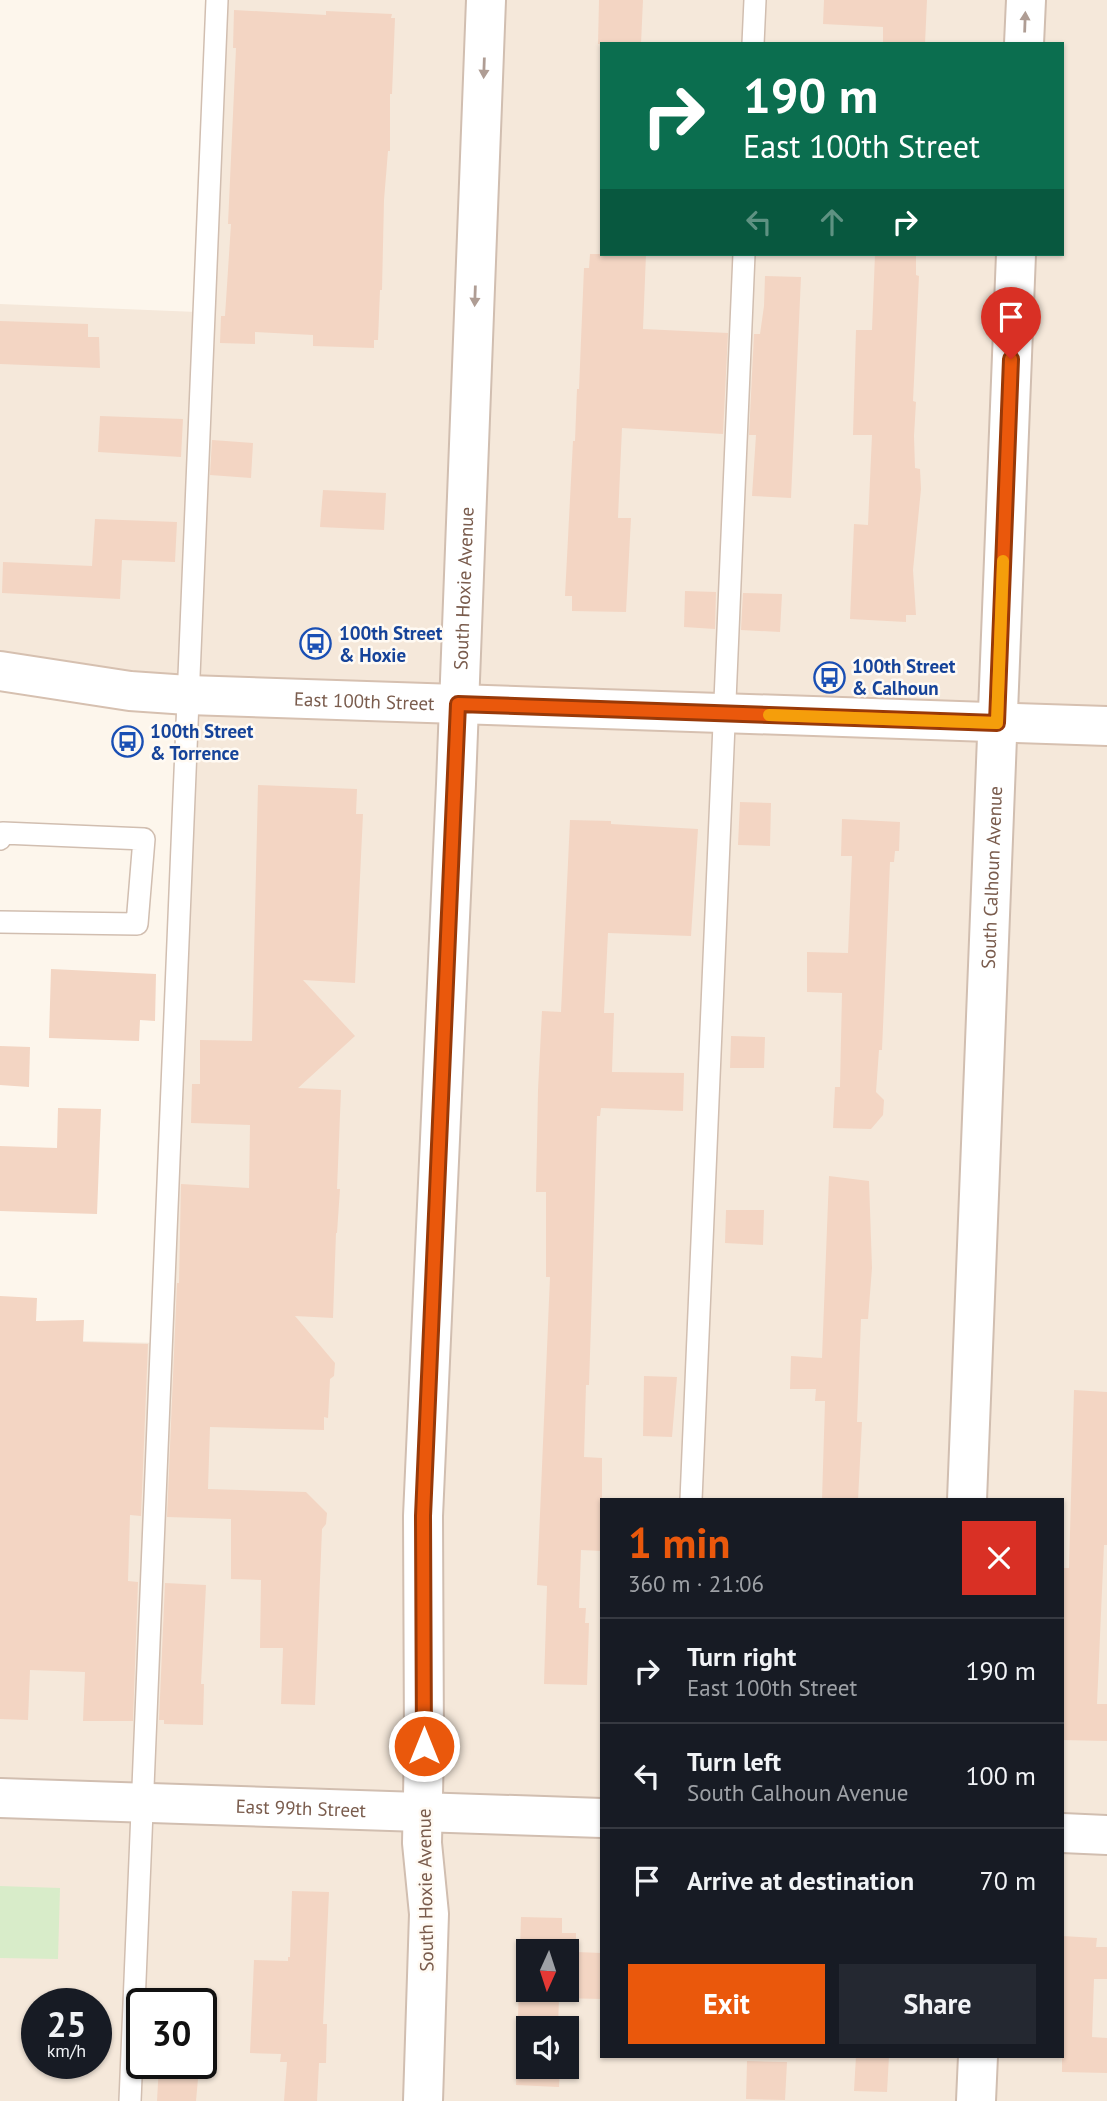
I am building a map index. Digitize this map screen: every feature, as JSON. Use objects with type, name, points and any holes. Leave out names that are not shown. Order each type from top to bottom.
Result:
[{"type":"street","name":"South Hoxie Avenue","points":[[423,2101],[429,1914],[422,1843],[423,1516],[486,0]]},
{"type":"street","points":[[1024,42],[1026,0]]},
{"type":"street","name":"South Calhoun Avenue","points":[[967,1498],[1016,256]]},
{"type":"street","name":"East 100th Street","points":[[0,671],[130,691],[188,695],[1107,726]]},
{"type":"street","name":"East 99th Street","points":[[0,1798],[600,1818]]},
{"type":"street","points":[[1064,1833],[1107,1835]]},
{"type":"street","points":[[976,2101],[978,2058]]},
{"type":"lane","points":[[131,2101],[217,0]]},
{"type":"lane","points":[[753,42],[755,0]]},
{"type":"lane","points":[[691,1498],[744,256]]},
{"type":"lane","points":[[0,922],[137,924],[144,839],[1,836]]},
{"type":"shaded area","points":[[211,0],[1107,0],[1107,2101],[0,2101],[0,1339],[158,1343],[188,695],[50,670],[0,650],[0,304],[197,312]]},
{"type":"green space","points":[[0,1886],[60,1888],[58,1959],[0,1958]]},
{"type":"building","points":[[599,0],[643,0],[641,42],[598,44]]},
{"type":"building","points":[[824,0],[927,0],[925,42],[883,42],[883,27],[823,24]]},
{"type":"building","points":[[234,10],[326,15],[326,11],[392,14],[391,18],[395,18],[390,94],[390,151],[384,200],[382,290],[378,340],[374,340],[374,348],[313,346],[313,335],[255,332],[255,344],[220,343],[221,316],[225,316],[231,224],[228,224],[236,48],[233,48]]},
{"type":"building","points":[[590,254],[646,256],[643,329],[728,333],[723,434],[622,428],[618,518],[631,518],[626,612],[572,611],[572,596],[565,596],[584,268],[589,268]]},
{"type":"building","points":[[875,256],[916,256],[916,275],[919,276],[913,401],[916,402],[915,468],[920,469],[921,489],[913,570],[916,615],[906,615],[906,622],[850,619],[854,524],[868,525],[872,435],[853,435],[856,330],[872,330]]},
{"type":"building","points":[[765,276],[801,277],[791,498],[752,496],[756,435],[749,435],[754,334],[760,334]]},
{"type":"building","points":[[0,321],[88,324],[88,337],[99,337],[100,368],[0,364]]},
{"type":"building","points":[[100,416],[183,419],[181,457],[98,452]]},
{"type":"building","points":[[212,440],[253,443],[251,478],[210,475]]},
{"type":"building","points":[[323,490],[386,493],[384,530],[320,527]]},
{"type":"building","points":[[95,519],[177,522],[175,562],[122,560],[120,599],[2,593],[3,562],[92,566]]},
{"type":"building","points":[[685,591],[716,592],[715,629],[684,627]]},
{"type":"building","points":[[743,593],[782,594],[780,632],[741,630]]},
{"type":"building","points":[[258,785],[357,789],[356,814],[363,814],[355,983],[303,980],[355,1036],[298,1088],[341,1090],[337,1189],[340,1189],[333,1318],[295,1316],[335,1363],[334,1376],[330,1379],[328,1418],[324,1417],[324,1430],[210,1427],[208,1489],[306,1492],[327,1513],[326,1524],[322,1529],[315,1705],[281,1704],[283,1648],[260,1648],[261,1580],[231,1579],[231,1519],[167,1517],[179,1283],[181,1184],[249,1188],[250,1125],[191,1123],[192,1084],[200,1084],[200,1040],[252,1041]]},
{"type":"building","points":[[740,802],[771,803],[770,846],[738,845]]},
{"type":"building","points":[[842,819],[900,822],[899,851],[895,851],[894,862],[890,862],[882,1050],[879,1050],[876,1092],[884,1100],[883,1115],[871,1129],[833,1128],[835,1087],[840,1087],[842,993],[807,992],[807,952],[848,953],[852,856],[841,856]]},
{"type":"building","points":[[570,820],[698,829],[691,936],[608,933],[604,1013],[614,1013],[612,1072],[684,1073],[683,1111],[601,1108],[600,1116],[597,1116],[589,1385],[586,1385],[584,1457],[602,1458],[602,1498],[600,1551],[581,1550],[579,1608],[586,1608],[585,1623],[589,1623],[587,1685],[544,1684],[547,1586],[537,1585],[550,1277],[546,1277],[546,1192],[536,1192],[538,1090],[542,1011],[561,1012]]},
{"type":"building","points":[[51,969],[156,974],[155,1021],[140,1020],[139,1041],[49,1038]]},
{"type":"building","points":[[731,1036],[765,1037],[764,1068],[730,1068]]},
{"type":"building","points":[[0,1046],[30,1047],[29,1087],[0,1085]]},
{"type":"building","points":[[58,1108],[101,1109],[97,1214],[0,1211],[0,1146],[57,1148]]},
{"type":"building","points":[[829,1176],[869,1181],[872,1268],[868,1319],[861,1319],[857,1422],[862,1422],[858,1498],[822,1498],[825,1401],[815,1401],[816,1389],[790,1389],[791,1356],[822,1358]]},
{"type":"building","points":[[726,1210],[764,1210],[763,1245],[725,1243]]},
{"type":"building","points":[[0,1296],[37,1298],[36,1321],[84,1320],[83,1342],[148,1344],[141,1516],[130,1515],[128,1581],[138,1582],[133,1721],[83,1721],[85,1672],[30,1670],[28,1720],[0,1719]]},
{"type":"building","points":[[644,1376],[677,1377],[672,1437],[643,1436]]},
{"type":"building","points":[[1074,1390],[1107,1392],[1107,1545],[1104,1545],[1097,1704],[1107,1704],[1107,1741],[1064,1740],[1064,1568],[1069,1568]]},
{"type":"building","points":[[165,1583],[206,1585],[201,1684],[204,1684],[203,1725],[164,1724],[164,1720],[159,1720]]},
{"type":"building","points":[[292,1891],[329,1892],[323,2024],[327,2024],[326,2063],[319,2063],[317,2101],[284,2101],[287,2062],[280,2062],[281,2054],[250,2053],[254,1960],[288,1961]]},
{"type":"building","points":[[521,1917],[562,1918],[562,1933],[576,1933],[576,1939],[520,1939]]},
{"type":"building","points":[[1064,1936],[1097,1938],[1096,1947],[1107,1947],[1107,1979],[1094,1979],[1092,2037],[1107,2038],[1107,2073],[1062,2072]]},
{"type":"building","points":[[579,1952],[600,1953],[600,1999],[579,1998]]},
{"type":"building","points":[[518,2002],[559,2002],[558,2016],[518,2016]]},
{"type":"building","points":[[856,2058],[889,2058],[887,2092],[854,2091]]},
{"type":"building","points":[[747,2061],[787,2062],[785,2100],[746,2099]]},
{"type":"building","points":[[158,2079],[198,2079],[196,2101],[157,2101]]},
{"type":"building","points":[[516,2079],[559,2079],[559,2087],[516,2085]]},
{"type":"slow traffic","points":[[769,715],[997,723],[1003,561]]},
{"type":"place","name":"100th Street & Hoxie","points":[[316,644]]},
{"type":"place","name":"100th Street & Calhoun","points":[[829,677]]},
{"type":"place","name":"100th Street & Torrence","points":[[127,742]]},
{"type":"route","points":[[424,1746],[423,1516],[458,704],[997,723],[1011,359]]}]
